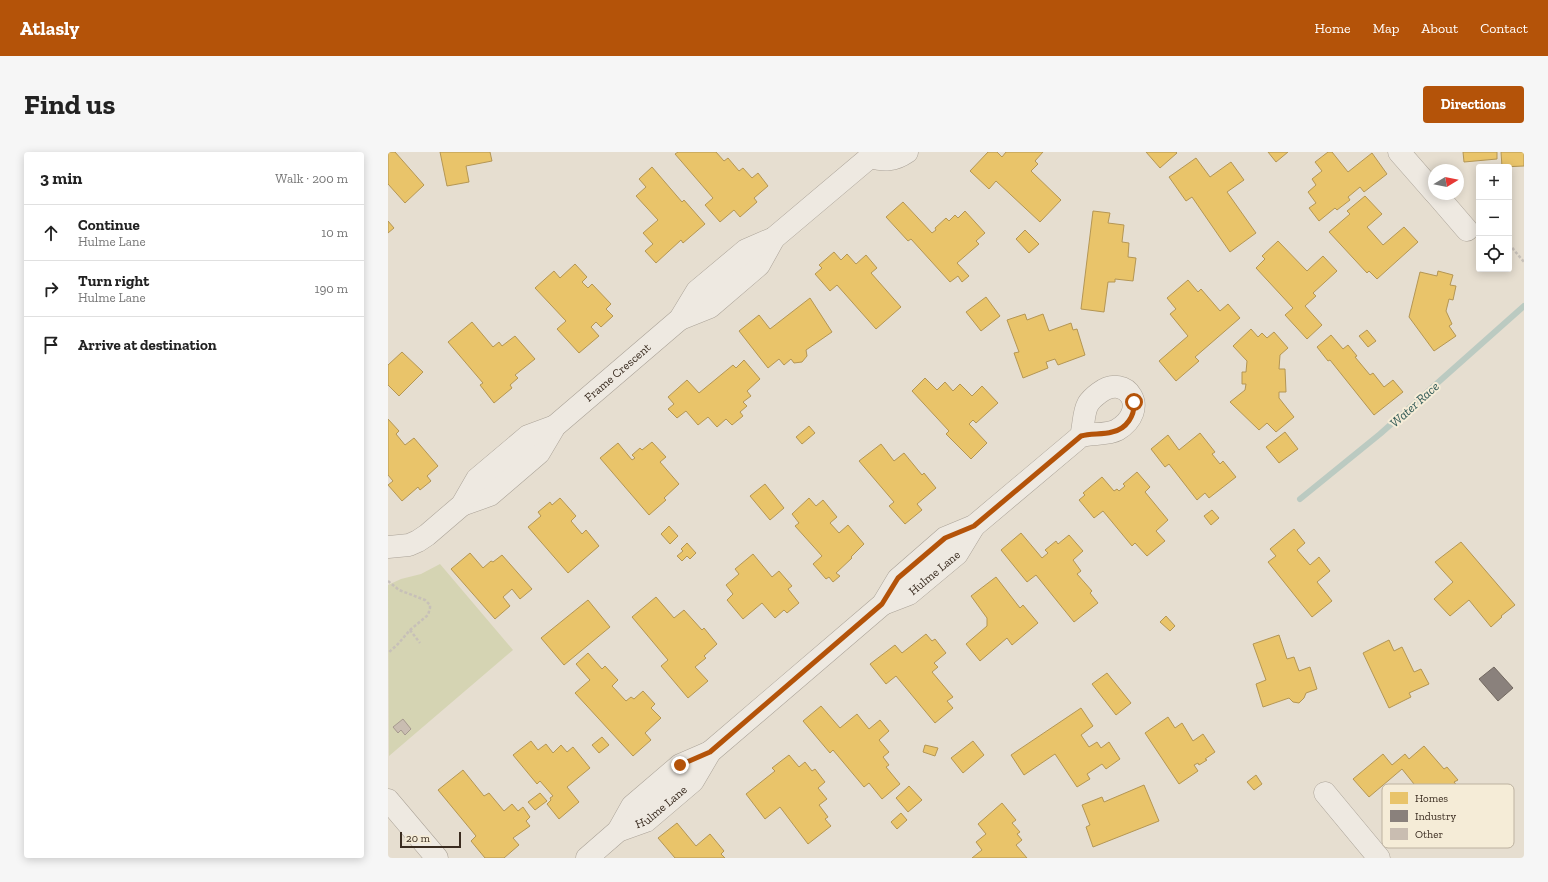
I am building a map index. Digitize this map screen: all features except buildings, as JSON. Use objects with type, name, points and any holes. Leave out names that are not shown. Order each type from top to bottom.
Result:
[{"type":"street","name":"Frame Crescent","points":[[388,547],[409,545],[418,542],[462,505],[477,480],[528,436],[555,426],[680,319],[710,307],[759,265],[774,238],[869,154],[887,160],[894,159],[907,152]]},
{"type":"street","points":[[1399,152],[1428,185]]},
{"type":"street","points":[[1441,200],[1467,230]]},
{"type":"street","name":"Hulme Lane","points":[[587,858],[618,831],[632,806],[680,765],[710,752],[882,604],[898,578],[945,538],[974,526],[1081,436]]},
{"type":"street","points":[[1325,793],[1379,858]]},
{"type":"street","points":[[390,806],[438,858]]},
{"type":"path","points":[[1512,248],[1524,262]]},
{"type":"path","points":[[388,581],[399,590],[425,600],[430,605],[428,615],[410,630],[388,653]]},
{"type":"path","points":[[410,630],[420,643]]},
{"type":"green space","points":[[440,564],[513,650],[389,756],[388,585],[401,579],[421,574]]},
{"type":"waterway","name":"Water Race","points":[[1300,499],[1380,434],[1524,306]]},
{"type":"route","points":[[680,765],[710,752],[882,604],[898,578],[945,538],[974,526],[1081,436],[1113,432],[1124,425],[1133,415],[1135,409],[1134,402]]}]
